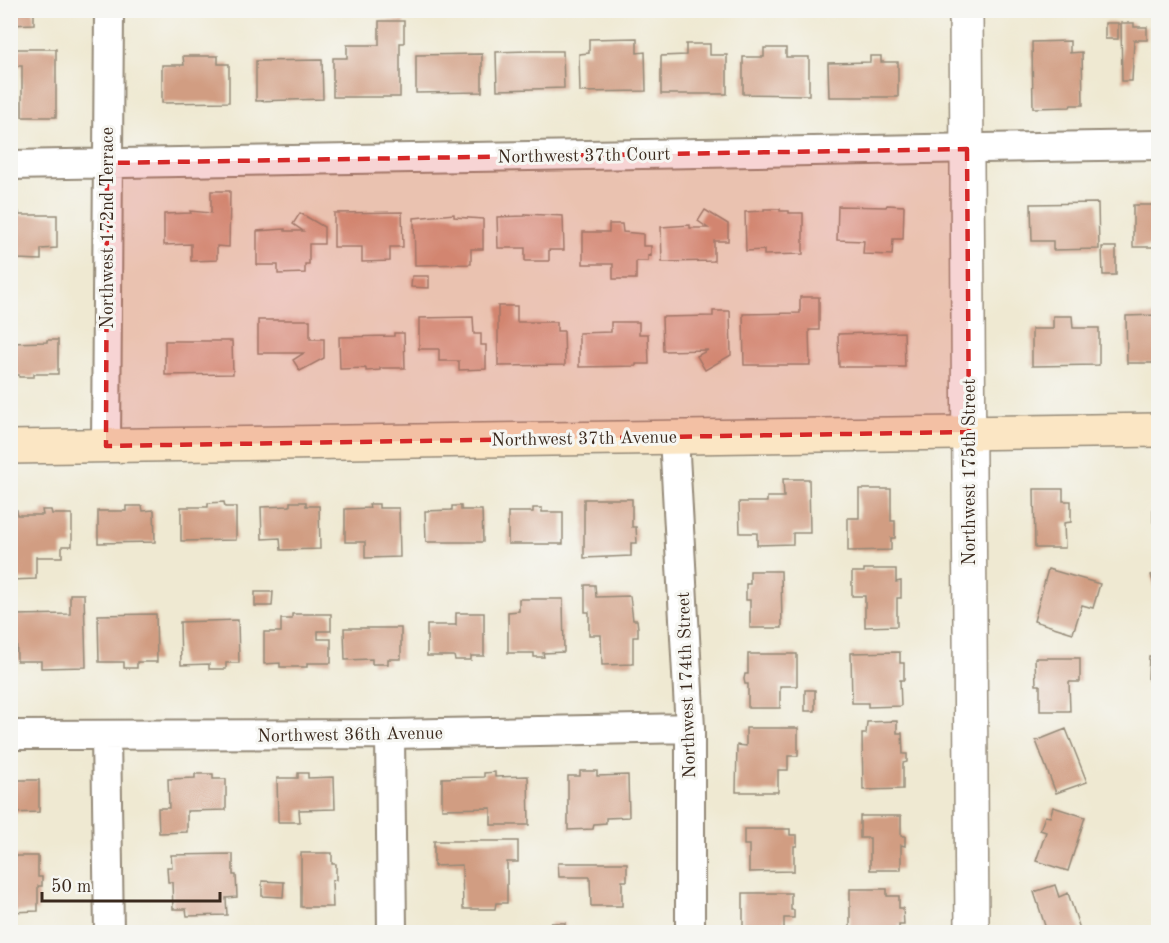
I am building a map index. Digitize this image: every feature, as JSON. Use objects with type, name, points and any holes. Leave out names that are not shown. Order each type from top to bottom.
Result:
[{"type":"main road","name":"Northwest 37th Avenue","points":[[10,447],[1158,430]]},
{"type":"street","name":"Northwest 172nd Terrace","points":[[106,446],[109,10]]},
{"type":"street","name":"Northwest 175th Street","points":[[966,10],[972,933]]},
{"type":"street","name":"Northwest 37th Court","points":[[10,165],[1158,145]]},
{"type":"street","name":"Northwest 174th Street","points":[[674,437],[690,728],[690,933]]},
{"type":"street","name":"Northwest 36th Avenue","points":[[10,735],[390,734],[690,728]]},
{"type":"street","points":[[390,734],[392,933]]},
{"type":"street","points":[[106,735],[109,933]]},
{"type":"highlighted area","points":[[967,149],[969,432],[106,446],[107,163]]},
{"type":"building","points":[[10,10],[34,10],[34,24],[10,25]]},
{"type":"building","points":[[1034,10],[1101,10],[1101,14],[1034,14]]},
{"type":"building","points":[[379,21],[404,21],[404,43],[400,43],[400,97],[333,97],[333,58],[347,58],[347,45],[379,45]]},
{"type":"building","points":[[1105,23],[1118,23],[1118,39],[1105,39]]},
{"type":"building","points":[[1121,23],[1134,23],[1134,27],[1147,27],[1147,40],[1134,40],[1132,81],[1122,81]]},
{"type":"building","points":[[637,38],[637,53],[645,52],[646,91],[580,92],[579,54],[589,53],[589,39]]},
{"type":"building","points":[[1155,40],[1158,40],[1158,106],[1156,106]]},
{"type":"building","points":[[1070,41],[1070,53],[1082,52],[1083,105],[1033,108],[1032,42]]},
{"type":"building","points":[[686,44],[710,44],[710,55],[727,55],[727,94],[661,94],[661,56],[686,55]]},
{"type":"building","points":[[764,48],[786,48],[786,57],[809,57],[809,95],[743,94],[743,57],[764,57]]},
{"type":"building","points":[[14,49],[56,49],[56,117],[22,117],[22,66],[14,66]]},
{"type":"building","points":[[563,51],[564,88],[497,90],[496,52]]},
{"type":"building","points":[[482,54],[482,92],[416,93],[416,55]]},
{"type":"building","points":[[183,56],[218,56],[218,64],[229,64],[229,102],[162,103],[162,65],[184,65]]},
{"type":"building","points":[[870,56],[881,56],[881,62],[898,62],[898,97],[829,97],[828,63],[870,62]]},
{"type":"building","points":[[322,60],[323,99],[256,101],[256,61]]},
{"type":"building","points":[[211,191],[230,191],[229,247],[217,246],[217,260],[191,261],[191,244],[164,245],[164,214],[191,213],[190,211],[211,213]]},
{"type":"building","points":[[1098,203],[1099,249],[1053,250],[1053,241],[1032,241],[1031,204]]},
{"type":"building","points":[[887,205],[904,206],[903,239],[893,239],[892,255],[863,254],[864,241],[837,240],[838,206],[886,207]]},
{"type":"building","points":[[1133,205],[1158,205],[1158,247],[1133,247]]},
{"type":"building","points":[[764,209],[803,213],[803,254],[764,255],[764,250],[746,251],[745,212],[764,211]]},
{"type":"building","points":[[705,210],[728,224],[728,241],[714,241],[714,261],[662,262],[661,227],[690,225],[690,228],[708,228],[698,221]]},
{"type":"building","points":[[10,212],[19,212],[19,215],[57,215],[57,248],[41,249],[41,260],[17,259],[17,249],[10,249]]},
{"type":"building","points":[[402,212],[403,247],[390,247],[390,261],[362,262],[362,247],[334,247],[334,213]]},
{"type":"building","points":[[300,213],[324,227],[324,244],[309,244],[309,264],[305,264],[305,273],[278,274],[278,265],[257,265],[257,231],[285,229],[285,231],[303,231],[293,224]]},
{"type":"building","points":[[454,214],[454,217],[483,219],[483,249],[471,249],[471,264],[415,265],[414,218]]},
{"type":"building","points":[[525,214],[563,216],[564,250],[549,250],[549,261],[525,261],[525,248],[498,248],[497,217],[525,216]]},
{"type":"building","points":[[609,224],[622,224],[623,232],[643,234],[643,246],[651,246],[651,256],[648,255],[648,261],[636,261],[636,279],[613,279],[613,264],[583,264],[583,232],[609,232]]},
{"type":"building","points":[[1102,247],[1116,247],[1116,275],[1103,275]]},
{"type":"building","points":[[412,276],[429,276],[429,288],[411,287]]},
{"type":"building","points":[[800,297],[819,297],[819,330],[809,330],[810,365],[744,365],[743,314],[800,313]]},
{"type":"building","points":[[498,306],[517,306],[517,322],[557,322],[557,331],[564,331],[565,365],[498,366]]},
{"type":"building","points":[[713,311],[730,311],[731,355],[705,370],[697,356],[708,350],[663,351],[662,317],[713,316]]},
{"type":"building","points":[[1158,315],[1158,363],[1127,363],[1126,316]]},
{"type":"building","points":[[1053,316],[1072,316],[1073,328],[1099,328],[1099,365],[1032,366],[1032,329],[1053,329]]},
{"type":"building","points":[[473,317],[474,334],[481,334],[481,345],[486,345],[486,369],[459,370],[459,361],[439,361],[439,349],[419,349],[419,318]]},
{"type":"building","points":[[258,320],[310,320],[310,339],[324,339],[324,358],[300,371],[293,360],[304,353],[258,353]]},
{"type":"building","points":[[611,322],[639,322],[639,334],[648,334],[649,364],[579,367],[579,333],[611,332]]},
{"type":"building","points":[[904,332],[905,367],[839,367],[838,334]]},
{"type":"building","points":[[394,333],[404,333],[405,368],[380,368],[380,370],[366,371],[366,368],[340,369],[339,337],[394,336]]},
{"type":"building","points":[[47,340],[58,340],[58,374],[34,374],[34,377],[10,375],[10,343],[47,342]]},
{"type":"building","points":[[165,341],[232,341],[233,374],[165,375]]},
{"type":"building","points":[[783,479],[809,479],[810,533],[793,533],[793,544],[757,545],[757,533],[740,533],[739,502],[767,502],[767,497],[784,497]]},
{"type":"building","points":[[859,489],[891,489],[891,521],[895,521],[895,538],[891,538],[891,550],[848,551],[848,518],[859,518]]},
{"type":"building","points":[[1034,489],[1063,489],[1063,501],[1071,501],[1071,522],[1064,523],[1065,548],[1035,548]]},
{"type":"building","points":[[584,499],[632,499],[632,527],[636,527],[637,543],[631,543],[631,556],[584,558]]},
{"type":"building","points":[[1153,500],[1158,500],[1158,522],[1153,522]]},
{"type":"building","points":[[224,502],[225,507],[236,507],[236,540],[181,541],[181,507],[208,507],[208,503]]},
{"type":"building","points":[[290,502],[306,502],[306,506],[319,506],[320,549],[281,550],[280,538],[262,539],[261,507],[290,506]]},
{"type":"building","points":[[369,504],[379,504],[379,508],[399,508],[400,557],[365,558],[365,542],[345,542],[345,509],[370,508]]},
{"type":"building","points":[[126,506],[142,506],[143,511],[154,510],[155,542],[98,543],[98,511],[126,511]]},
{"type":"building","points":[[452,506],[461,506],[461,510],[482,510],[483,542],[426,542],[425,511],[452,510]]},
{"type":"building","points":[[533,508],[542,508],[542,512],[563,512],[563,544],[508,544],[508,512],[533,512]]},
{"type":"building","points":[[10,510],[17,510],[17,515],[43,515],[42,510],[51,510],[52,514],[72,514],[72,546],[62,546],[62,557],[36,557],[36,579],[10,580]]},
{"type":"building","points":[[864,569],[896,569],[896,582],[901,581],[901,598],[897,598],[897,626],[865,627],[865,596],[852,596],[852,572],[864,572]]},
{"type":"building","points":[[1048,569],[1100,584],[1093,608],[1082,605],[1073,633],[1034,621]]},
{"type":"building","points":[[750,571],[781,571],[782,628],[750,628],[750,600],[746,600],[746,584],[750,584]]},
{"type":"building","points":[[1158,573],[1158,597],[1151,575]]},
{"type":"building","points":[[585,585],[595,585],[596,597],[630,596],[633,620],[637,620],[638,628],[638,637],[633,637],[633,664],[602,665],[601,635],[589,635],[589,612],[585,612]]},
{"type":"building","points":[[255,592],[273,592],[272,606],[255,606]]},
{"type":"building","points":[[70,594],[84,594],[86,667],[41,668],[41,661],[17,661],[16,615],[70,614]]},
{"type":"building","points":[[519,599],[563,599],[564,652],[543,653],[544,657],[534,657],[534,653],[508,653],[508,612],[519,611]]},
{"type":"building","points":[[456,613],[484,613],[484,656],[471,656],[471,660],[455,660],[454,656],[427,656],[427,625],[456,625]]},
{"type":"building","points":[[156,614],[157,662],[137,662],[137,668],[124,668],[124,662],[99,662],[98,615]]},
{"type":"building","points":[[292,614],[331,614],[331,631],[318,631],[318,639],[331,639],[331,663],[307,663],[307,667],[280,667],[280,663],[264,664],[264,632],[281,632],[281,619],[292,619]]},
{"type":"building","points":[[238,620],[239,663],[226,663],[226,669],[209,669],[209,664],[181,665],[180,622]]},
{"type":"building","points":[[344,628],[401,628],[401,659],[388,659],[388,664],[372,664],[372,659],[345,660]]},
{"type":"building","points":[[900,652],[900,663],[904,663],[904,680],[900,680],[901,706],[868,707],[868,703],[852,703],[851,653]]},
{"type":"building","points":[[748,654],[797,654],[797,686],[780,686],[780,708],[748,708],[748,684],[745,684],[744,679],[745,674],[748,674]]},
{"type":"building","points":[[1149,656],[1158,656],[1158,680],[1148,680]]},
{"type":"building","points":[[1035,658],[1080,658],[1080,682],[1069,682],[1070,711],[1040,711],[1040,685],[1036,685]]},
{"type":"building","points":[[805,690],[815,690],[815,711],[805,711]]},
{"type":"building","points":[[897,721],[897,733],[902,733],[903,754],[907,754],[907,762],[903,763],[903,789],[863,790],[862,734],[866,734],[867,722]]},
{"type":"building","points":[[746,728],[798,728],[798,756],[788,756],[788,770],[778,770],[778,792],[736,792],[737,745],[746,746]]},
{"type":"building","points":[[1066,729],[1087,782],[1056,793],[1036,741]]},
{"type":"building","points":[[580,771],[597,771],[597,776],[628,775],[629,817],[606,818],[606,823],[594,824],[593,829],[568,830],[568,776],[580,776]]},
{"type":"building","points":[[495,772],[495,777],[528,776],[529,825],[491,825],[491,808],[442,809],[442,778],[484,777],[484,773]]},
{"type":"building","points":[[298,773],[308,773],[308,778],[334,777],[335,809],[299,810],[300,822],[278,822],[277,778],[298,778]]},
{"type":"building","points":[[195,774],[213,774],[213,779],[226,779],[226,810],[187,811],[187,832],[159,833],[158,808],[169,808],[168,779],[195,778]]},
{"type":"building","points":[[10,780],[39,780],[39,812],[10,813]]},
{"type":"building","points":[[1053,807],[1085,817],[1068,871],[1036,861],[1046,832],[1040,830],[1045,816],[1050,817]]},
{"type":"building","points":[[860,816],[901,816],[901,836],[905,836],[905,846],[901,845],[901,870],[870,870],[870,838],[860,838]]},
{"type":"building","points":[[744,829],[790,829],[790,835],[797,835],[797,846],[794,846],[794,871],[749,872],[749,845],[744,845]]},
{"type":"building","points":[[434,841],[518,841],[518,862],[507,862],[507,903],[496,903],[495,909],[463,909],[462,865],[434,866]]},
{"type":"building","points":[[301,853],[332,853],[332,864],[336,864],[336,880],[332,881],[333,907],[301,907]]},
{"type":"building","points":[[233,854],[233,875],[236,875],[237,897],[226,898],[227,915],[187,916],[186,909],[173,909],[172,882],[168,882],[167,867],[172,867],[171,855]]},
{"type":"building","points":[[10,856],[38,856],[38,877],[42,877],[42,886],[38,886],[38,911],[10,912]]},
{"type":"building","points":[[558,863],[627,863],[627,881],[622,881],[622,906],[591,906],[590,877],[559,877]]},
{"type":"building","points":[[262,881],[284,882],[283,897],[262,896]]},
{"type":"building","points":[[1055,885],[1059,897],[1068,893],[1081,932],[1047,932],[1034,892]]},
{"type":"building","points":[[850,889],[887,889],[887,896],[899,896],[899,908],[903,908],[904,925],[899,925],[899,932],[850,932]]},
{"type":"building","points":[[743,893],[791,893],[791,910],[794,910],[794,918],[784,918],[784,930],[794,930],[794,932],[752,932],[752,928],[743,928]]},
{"type":"building","points":[[550,923],[565,923],[565,932],[550,932]]}]
